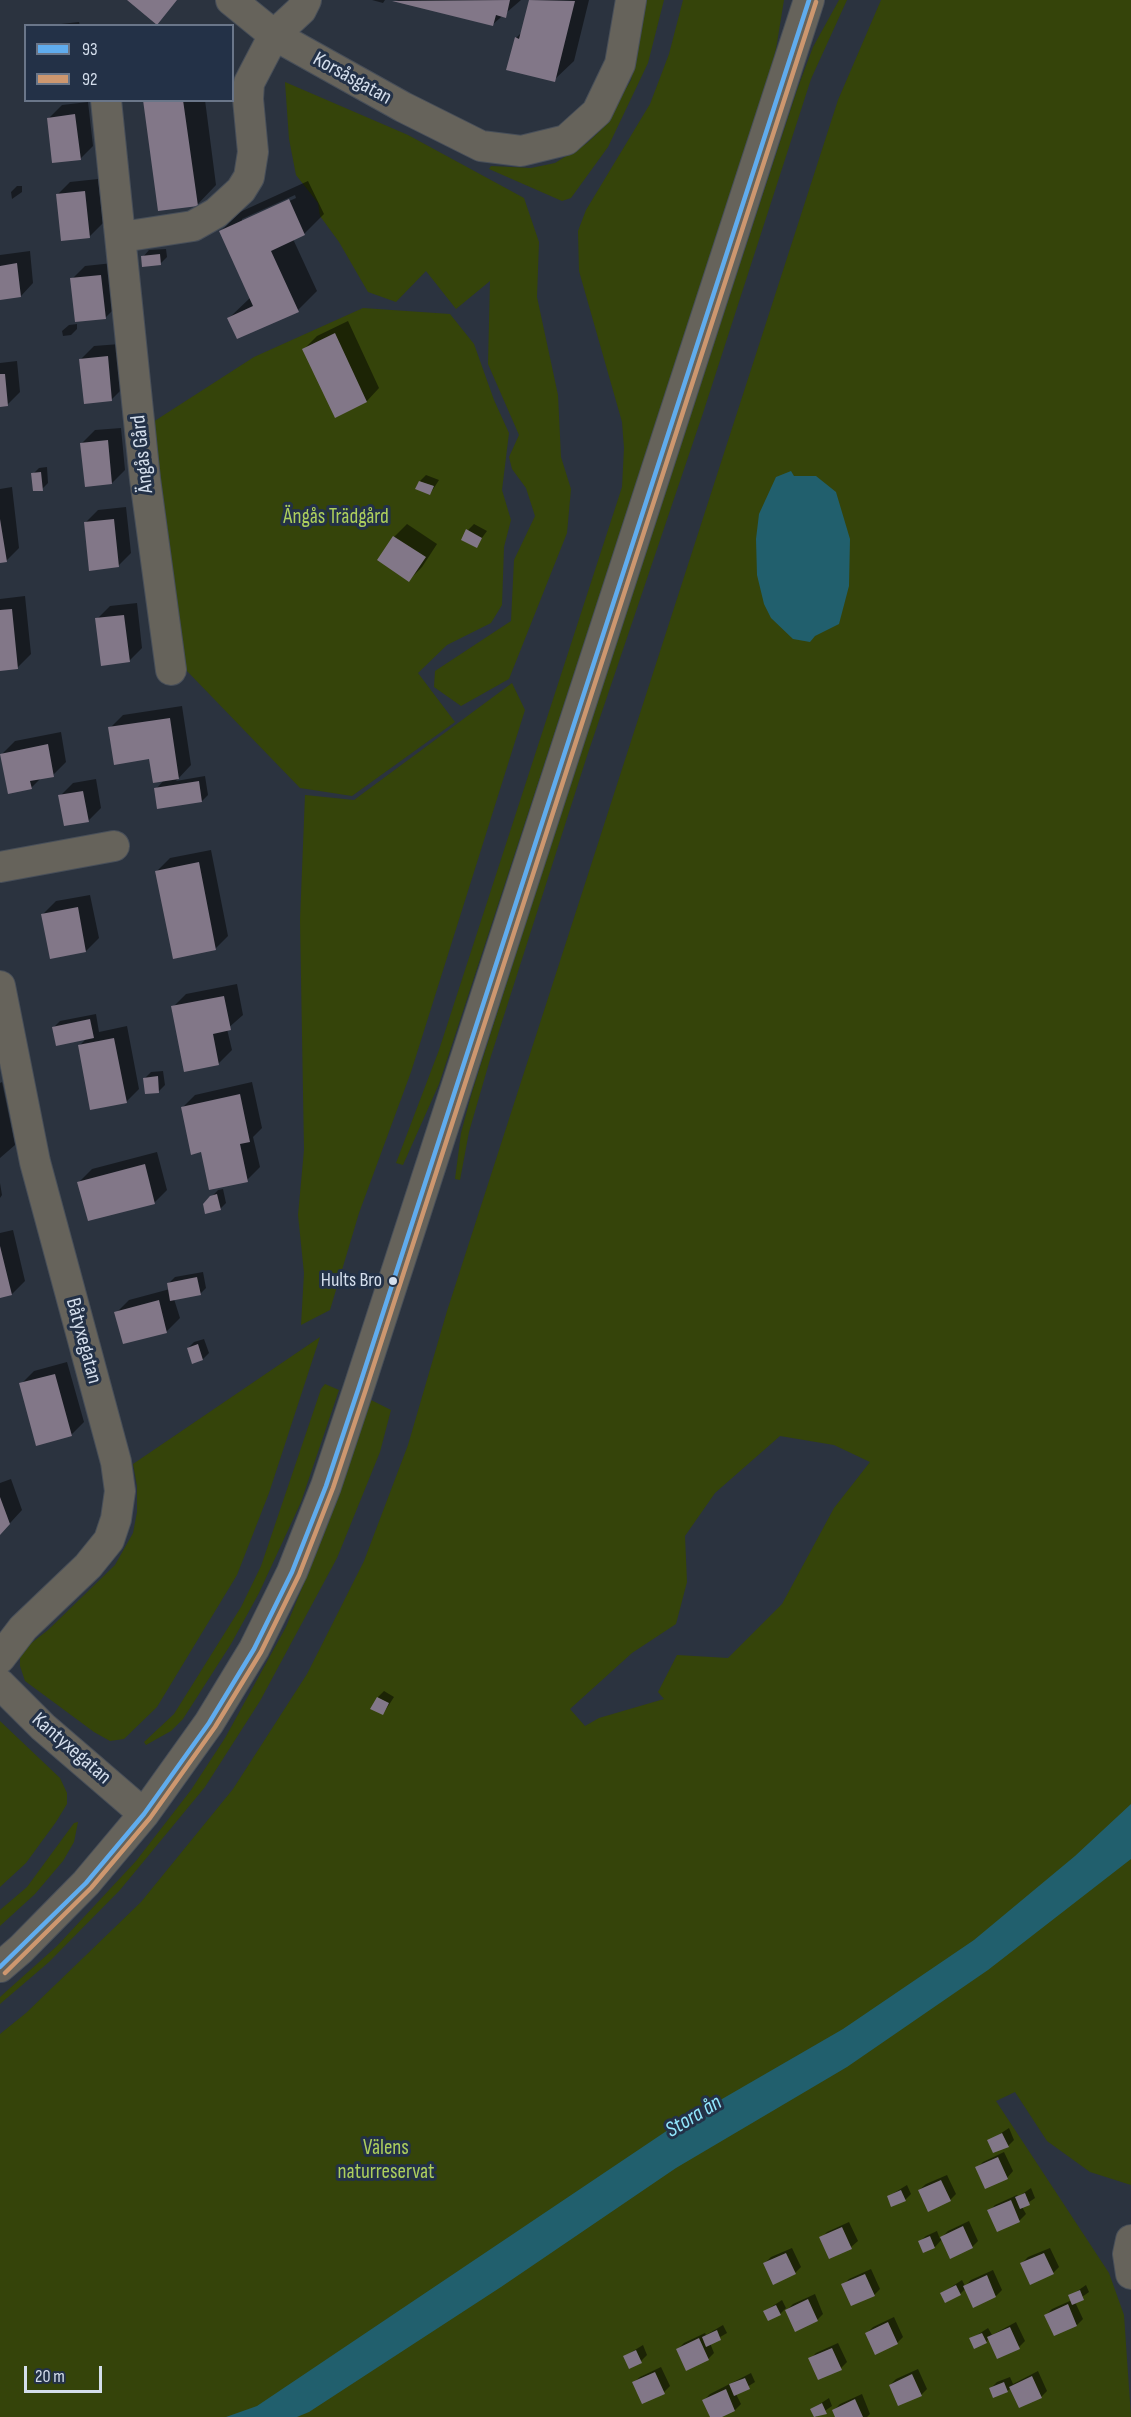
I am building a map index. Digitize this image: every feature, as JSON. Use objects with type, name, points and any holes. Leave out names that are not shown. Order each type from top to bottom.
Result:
[{"type":"street","name":"Korsåsgatan","points":[[231,0],[274,35],[403,107],[481,146],[521,151],[566,140],[597,112],[620,64],[632,0]]},
{"type":"street","points":[[122,237],[193,226],[216,213],[241,190],[249,177],[253,152],[248,99],[249,83],[274,35],[301,10],[306,0]]},
{"type":"street","points":[[0,1967],[86,1883],[144,1814],[209,1723],[254,1649],[292,1572],[326,1486],[515,912],[809,0]]},
{"type":"street","name":"Ängås Gård","points":[[106,102],[122,237],[145,479],[171,670]]},
{"type":"street","points":[[0,867],[114,846]]},
{"type":"street","name":"Båtyxegatan","points":[[0,986],[35,1162],[116,1462],[120,1491],[116,1519],[109,1540],[88,1566],[23,1628],[0,1658]]},
{"type":"street","name":"Kantyxegatan","points":[[0,1684],[43,1727],[144,1814]]},
{"type":"street","points":[[1131,2240],[1128,2254],[1131,2274]]},
{"type":"green space","points":[[646,0],[664,0],[648,63],[608,147],[571,198],[562,201],[489,169],[491,166],[531,168],[555,163],[587,143],[601,130],[631,80]]},
{"type":"green space","points":[[683,0],[784,0],[776,49],[762,103],[439,1084],[403,1165],[396,1163],[439,1050],[622,487],[624,448],[622,422],[579,271],[578,231],[586,210],[650,104],[669,54]]},
{"type":"green space","points":[[839,0],[847,0],[811,79],[703,413],[587,756],[491,1056],[469,1132],[460,1180],[455,1179],[461,1133],[472,1092],[589,724],[797,90],[813,47]]},
{"type":"green space","name":"Välens naturreservat","points":[[881,0],[1131,0],[1131,2185],[1090,2172],[1047,2141],[1015,2092],[996,2101],[1109,2273],[1124,2315],[1131,2417],[0,2417],[0,2034],[26,2013],[141,1902],[233,1789],[307,1674],[364,1561],[408,1445],[447,1311],[838,100]],"holes":[[[780,1436],[834,1445],[870,1462],[834,1508],[782,1604],[728,1658],[677,1655],[658,1692],[664,1699],[599,1718],[585,1726],[570,1709],[632,1653],[676,1624],[687,1582],[685,1536],[715,1493]]]},
{"type":"green space","points":[[285,82],[408,135],[524,198],[539,242],[537,297],[558,395],[561,457],[571,489],[567,533],[509,679],[461,706],[434,687],[435,671],[511,621],[514,560],[535,516],[526,488],[512,469],[509,457],[519,435],[488,364],[490,281],[456,309],[426,271],[396,302],[368,292],[339,242],[320,216],[318,203],[296,175],[289,139]]},
{"type":"green space","name":"Ängås Trädgård","points":[[363,308],[450,314],[474,344],[494,400],[509,433],[502,490],[511,520],[504,547],[502,605],[491,623],[447,645],[418,673],[455,722],[352,796],[300,788],[186,670],[153,422],[254,357]]},
{"type":"green space","points":[[512,683],[525,710],[411,1072],[359,1213],[330,1310],[301,1325],[304,1273],[298,1215],[304,1150],[300,920],[305,795],[354,800]]},
{"type":"green space","points":[[320,1337],[269,1493],[237,1575],[157,1707],[124,1739],[110,1741],[94,1732],[25,1681],[20,1666],[20,1652],[48,1630],[115,1565],[133,1533],[137,1512],[137,1486],[133,1464]]},
{"type":"green space","points":[[325,1384],[339,1390],[301,1502],[259,1593],[231,1644],[183,1719],[171,1731],[146,1745],[144,1742],[174,1714],[241,1607],[261,1566],[321,1389]]},
{"type":"green space","points":[[371,1400],[391,1410],[380,1452],[337,1558],[260,1701],[205,1787],[120,1890],[49,1962],[0,2004],[0,1997],[57,1946],[136,1861],[191,1790],[225,1738],[286,1627],[324,1534]]},
{"type":"green space","points":[[0,1721],[60,1778],[67,1793],[67,1804],[26,1863],[0,1887]]},
{"type":"green space","points":[[78,1822],[74,1842],[63,1861],[35,1894],[0,1926],[0,1910],[27,1887],[74,1823]]},
{"type":"water","points":[[791,471],[794,476],[816,476],[836,492],[850,539],[849,586],[839,624],[815,636],[810,642],[793,639],[771,618],[764,604],[757,575],[756,539],[759,514],[776,477]]},
{"type":"water","name":"Stora ån","points":[[1131,1804],[1131,1859],[988,1970],[847,2067],[676,2168],[501,2287],[309,2412],[297,2417],[226,2417],[257,2406],[665,2132],[843,2029],[974,1940],[1075,1856]]},
{"type":"building","points":[[127,0],[177,0],[156,24]]},
{"type":"building","points":[[510,0],[506,18],[496,15],[493,26],[392,1]]},
{"type":"building","points":[[529,0],[575,1],[555,82],[506,70],[515,37],[519,39]]},
{"type":"building","points":[[143,102],[183,102],[198,206],[158,211]]},
{"type":"building","points":[[75,114],[81,160],[52,163],[47,118]]},
{"type":"building","points":[[85,191],[90,238],[61,241],[56,194]]},
{"type":"building","points":[[289,199],[305,235],[271,251],[299,312],[237,339],[227,318],[253,306],[219,231]]},
{"type":"building","points":[[160,254],[161,265],[142,267],[141,256]]},
{"type":"building","points":[[17,263],[21,297],[0,300],[0,266]]},
{"type":"building","points":[[101,275],[106,319],[75,322],[70,278]]},
{"type":"building","points":[[335,333],[367,402],[335,418],[302,349]]},
{"type":"building","points":[[108,356],[112,401],[84,404],[79,359]]},
{"type":"building","points":[[0,374],[5,374],[8,406],[0,407]]},
{"type":"building","points":[[108,440],[112,484],[85,487],[80,443]]},
{"type":"building","points":[[41,472],[43,491],[33,491],[31,473]]},
{"type":"building","points":[[419,481],[434,486],[430,495],[415,489]]},
{"type":"building","points":[[0,519],[7,562],[0,563]]},
{"type":"building","points":[[114,519],[119,567],[89,571],[84,522]]},
{"type":"building","points":[[466,529],[482,538],[477,548],[461,540]]},
{"type":"building","points":[[393,536],[426,557],[409,582],[377,560]]},
{"type":"building","points":[[12,609],[18,669],[0,671],[0,610]]},
{"type":"building","points":[[124,615],[130,662],[101,666],[95,618]]},
{"type":"building","points":[[170,718],[179,779],[153,783],[149,759],[114,765],[108,727]]},
{"type":"building","points":[[48,744],[54,777],[30,781],[32,789],[8,794],[0,754]]},
{"type":"building","points":[[199,781],[202,802],[157,809],[154,788]]},
{"type":"building","points":[[83,791],[89,822],[64,826],[58,795]]},
{"type":"building","points":[[199,862],[216,950],[173,959],[155,871]]},
{"type":"building","points":[[78,907],[86,952],[50,959],[41,914]]},
{"type":"building","points":[[224,996],[231,1030],[213,1034],[219,1065],[184,1072],[171,1006]]},
{"type":"building","points":[[90,1019],[94,1038],[56,1046],[52,1027]]},
{"type":"building","points":[[114,1038],[127,1103],[90,1110],[78,1045]]},
{"type":"building","points":[[158,1076],[159,1093],[145,1094],[143,1078]]},
{"type":"building","points":[[240,1094],[250,1142],[240,1144],[248,1182],[209,1190],[201,1152],[191,1155],[181,1107]]},
{"type":"building","points":[[145,1164],[155,1204],[88,1221],[77,1182]]},
{"type":"building","points":[[217,1194],[221,1210],[205,1214],[203,1204],[210,1196]]},
{"type":"building","points":[[0,1246],[12,1295],[0,1298]]},
{"type":"building","points":[[197,1277],[201,1295],[170,1301],[167,1283]]},
{"type":"building","points":[[159,1300],[167,1333],[123,1344],[114,1312]]},
{"type":"building","points":[[198,1344],[203,1360],[192,1364],[187,1348]]},
{"type":"building","points":[[55,1374],[72,1436],[36,1446],[19,1383]]},
{"type":"building","points":[[0,1497],[10,1524],[0,1535]]},
{"type":"building","points":[[377,1697],[389,1703],[383,1715],[370,1709]]},
{"type":"building","points":[[1002,2133],[1009,2147],[993,2153],[987,2140]]},
{"type":"building","points":[[998,2157],[1008,2179],[985,2189],[975,2167]]},
{"type":"building","points":[[941,2180],[951,2201],[928,2212],[918,2190]]},
{"type":"building","points":[[901,2190],[906,2201],[891,2207],[887,2196]]},
{"type":"building","points":[[1025,2193],[1030,2205],[1020,2209],[1015,2197]]},
{"type":"building","points":[[1011,2200],[1020,2222],[997,2232],[987,2210]]},
{"type":"building","points":[[963,2226],[973,2248],[950,2259],[940,2237]]},
{"type":"building","points":[[842,2227],[852,2249],[829,2259],[819,2237]]},
{"type":"building","points":[[930,2236],[935,2248],[923,2253],[918,2241]]},
{"type":"building","points":[[786,2253],[796,2274],[773,2285],[763,2263]]},
{"type":"building","points":[[1044,2253],[1054,2274],[1030,2285],[1020,2263]]},
{"type":"building","points":[[865,2274],[875,2296],[851,2306],[841,2284]]},
{"type":"building","points":[[987,2275],[996,2297],[973,2308],[963,2286]]},
{"type":"building","points":[[956,2285],[961,2295],[945,2303],[940,2293]]},
{"type":"building","points":[[1080,2290],[1084,2300],[1072,2305],[1068,2295]]},
{"type":"building","points":[[808,2299],[818,2321],[795,2332],[785,2310]]},
{"type":"building","points":[[1068,2304],[1077,2326],[1054,2336],[1044,2315]]},
{"type":"building","points":[[776,2305],[781,2315],[768,2321],[763,2311]]},
{"type":"building","points":[[888,2322],[898,2344],[875,2355],[865,2333]]},
{"type":"building","points":[[1010,2327],[1020,2349],[997,2359],[987,2337]]},
{"type":"building","points":[[717,2330],[721,2340],[706,2347],[702,2337]]},
{"type":"building","points":[[982,2333],[987,2343],[974,2349],[969,2338]]},
{"type":"building","points":[[699,2338],[709,2360],[686,2371],[676,2349]]},
{"type":"building","points":[[832,2348],[842,2370],[818,2380],[808,2358]]},
{"type":"building","points":[[636,2350],[642,2363],[629,2369],[623,2356]]},
{"type":"building","points":[[655,2372],[665,2394],[642,2404],[632,2382]]},
{"type":"building","points":[[912,2374],[922,2396],[898,2406],[889,2385]]},
{"type":"building","points":[[1032,2376],[1042,2398],[1019,2408],[1009,2387]]},
{"type":"building","points":[[745,2378],[750,2389],[734,2396],[729,2384]]},
{"type":"building","points":[[1004,2382],[1008,2392],[993,2398],[989,2388]]},
{"type":"building","points":[[726,2389],[735,2411],[722,2417],[710,2417],[702,2400]]},
{"type":"building","points":[[855,2399],[863,2417],[835,2417],[832,2410]]},
{"type":"building","points":[[822,2403],[827,2414],[814,2417],[810,2409]]},
{"type":"transit line","name":"93","points":[[0,1967],[86,1883],[144,1814],[209,1723],[254,1649],[292,1572],[326,1486],[358,1390],[809,0]]},
{"type":"transit line","name":"92","points":[[5,1973],[91,1888],[150,1818],[215,1727],[261,1652],[299,1575],[333,1488],[365,1392],[816,2]]},
{"type":"place","name":"Hults Bro","points":[[393,1281]]}]
